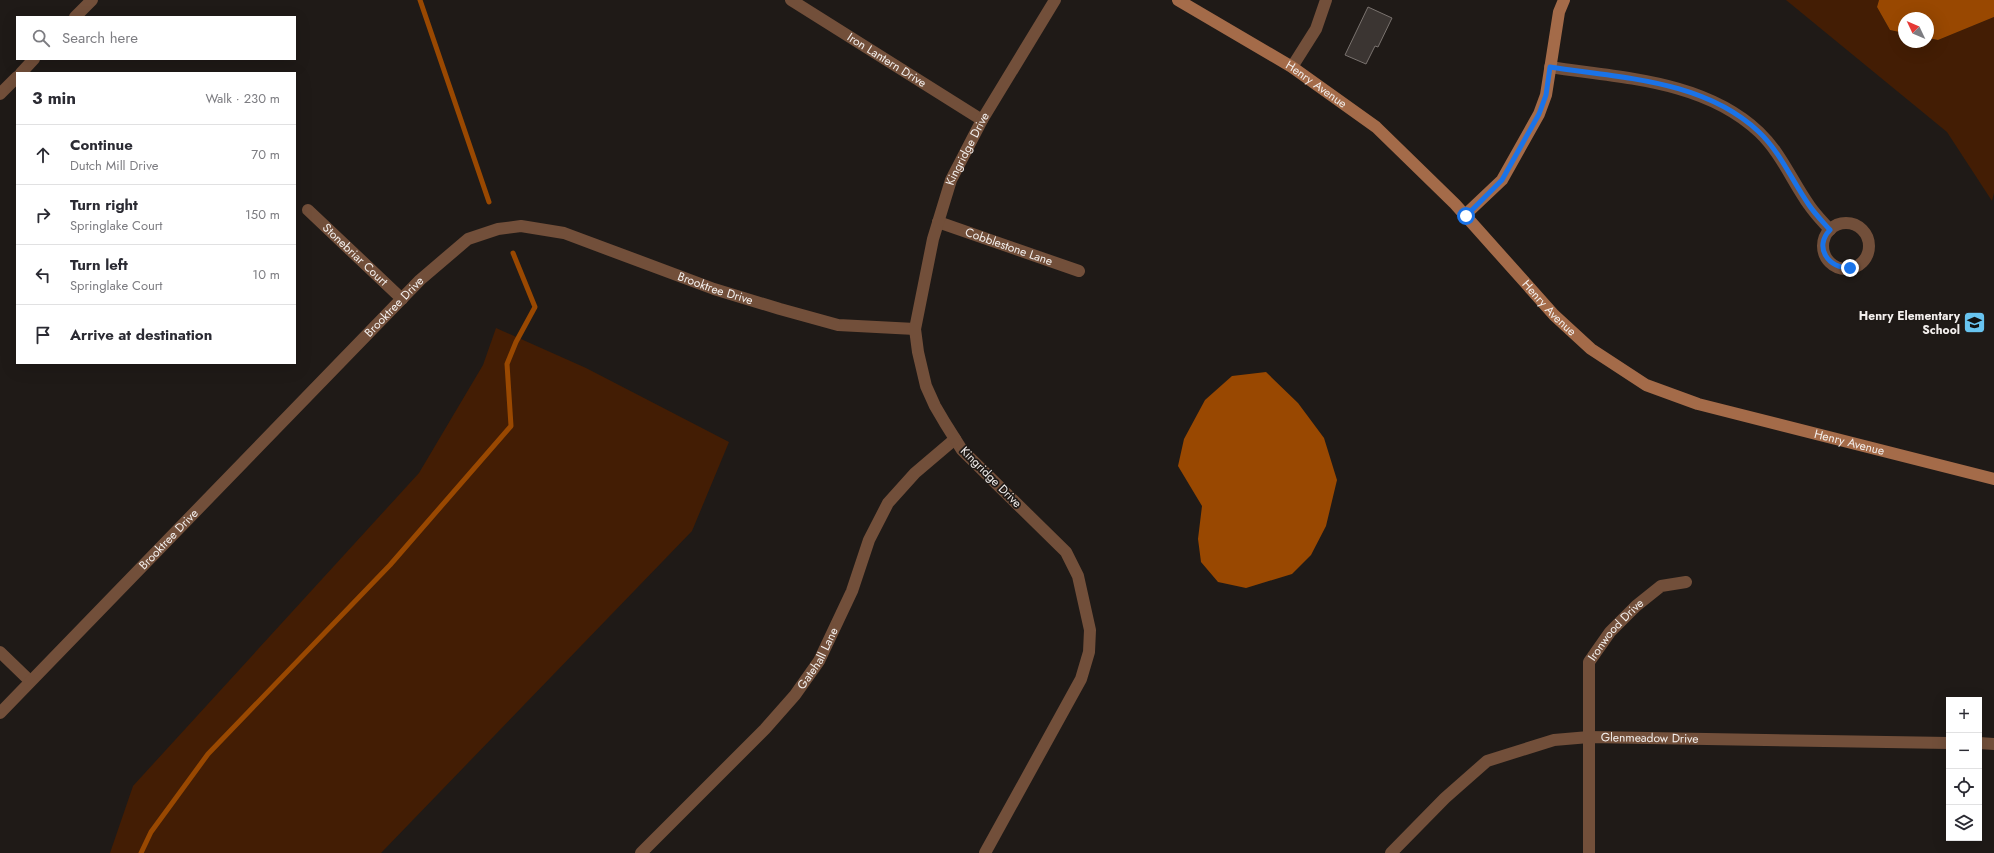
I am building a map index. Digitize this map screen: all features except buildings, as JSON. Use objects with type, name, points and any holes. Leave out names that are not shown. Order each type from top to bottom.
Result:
[{"type":"street","points":[[76,16],[92,0]]},
{"type":"street","name":"Iron Lantern Drive","points":[[791,0],[982,120]]},
{"type":"street","name":"Kingridge Drive","points":[[984,853],[1081,680],[1089,652],[1090,630],[1078,576],[1066,552],[962,450],[935,406],[926,386],[918,352],[915,329],[933,240],[951,180],[982,120],[1055,0]]},
{"type":"street","name":"Henry Avenue","points":[[1178,0],[1292,67],[1376,127],[1466,216],[1554,315],[1590,349],[1646,385],[1698,404],[1994,479]]},
{"type":"street","points":[[1292,67],[1316,29],[1326,0]]},
{"type":"street","points":[[1466,216],[1502,180],[1539,114],[1546,95],[1559,12],[1564,0]]},
{"type":"street","points":[[22,72],[33,60]]},
{"type":"street","points":[[1550,67],[1661,84],[1723,106],[1759,132],[1783,160],[1809,205],[1830,230]]},
{"type":"street","points":[[0,94],[16,78]]},
{"type":"street","name":"Stonebriar Court","points":[[308,210],[402,299]]},
{"type":"street","name":"Cobblestone Lane","points":[[938,222],[1079,271]]},
{"type":"street","name":"Brooktree Drive","points":[[0,713],[420,280],[468,239],[498,229],[522,226],[564,233],[714,289],[838,325],[915,329]]},
{"type":"street","name":"Gatehall Lane","points":[[641,853],[765,729],[795,695],[819,661],[852,591],[869,540],[888,503],[914,472],[955,439]]},
{"type":"street","name":"Ironwood Drive","points":[[1589,853],[1589,662],[1610,632],[1636,606],[1661,586],[1686,582]]},
{"type":"street","points":[[0,652],[30,681]]},
{"type":"street","name":"Glenmeadow Drive","points":[[1391,853],[1445,798],[1487,761],[1554,740],[1588,737],[1946,743]]},
{"type":"street","points":[[1982,743],[1994,744]]},
{"type":"shaded area","points":[[1786,0],[1879,0],[1877,7],[1890,30],[1898,32],[1898,48],[1934,48],[1934,39],[1938,40],[1994,17],[1994,193],[1992,201],[1947,132]]},
{"type":"shaded area","points":[[1879,0],[1994,0],[1994,17],[1938,40],[1934,39],[1934,12],[1898,12],[1898,32],[1890,30],[1877,7]]},
{"type":"shaded area","points":[[496,328],[586,368],[729,442],[692,531],[381,853],[110,853],[133,786],[419,473],[483,365]]},
{"type":"shaded area","points":[[1266,372],[1298,403],[1324,438],[1337,480],[1326,526],[1311,555],[1292,574],[1246,588],[1218,582],[1201,562],[1198,539],[1202,506],[1178,466],[1184,439],[1205,400],[1232,376]]},
{"type":"waterway","points":[[420,0],[489,202]]},
{"type":"waterway","points":[[141,853],[151,832],[208,754],[390,565],[511,426],[507,364],[516,342],[535,307],[513,253]]},
{"type":"place","name":"Henry Elementary School","points":[[1975,323]]},
{"type":"route","points":[[1466,216],[1502,180],[1539,114],[1546,95],[1550,67],[1661,84],[1723,106],[1759,132],[1783,160],[1809,205],[1830,230],[1825,235],[1823,242],[1823,250],[1826,256],[1830,262],[1836,266],[1850,268]]}]
